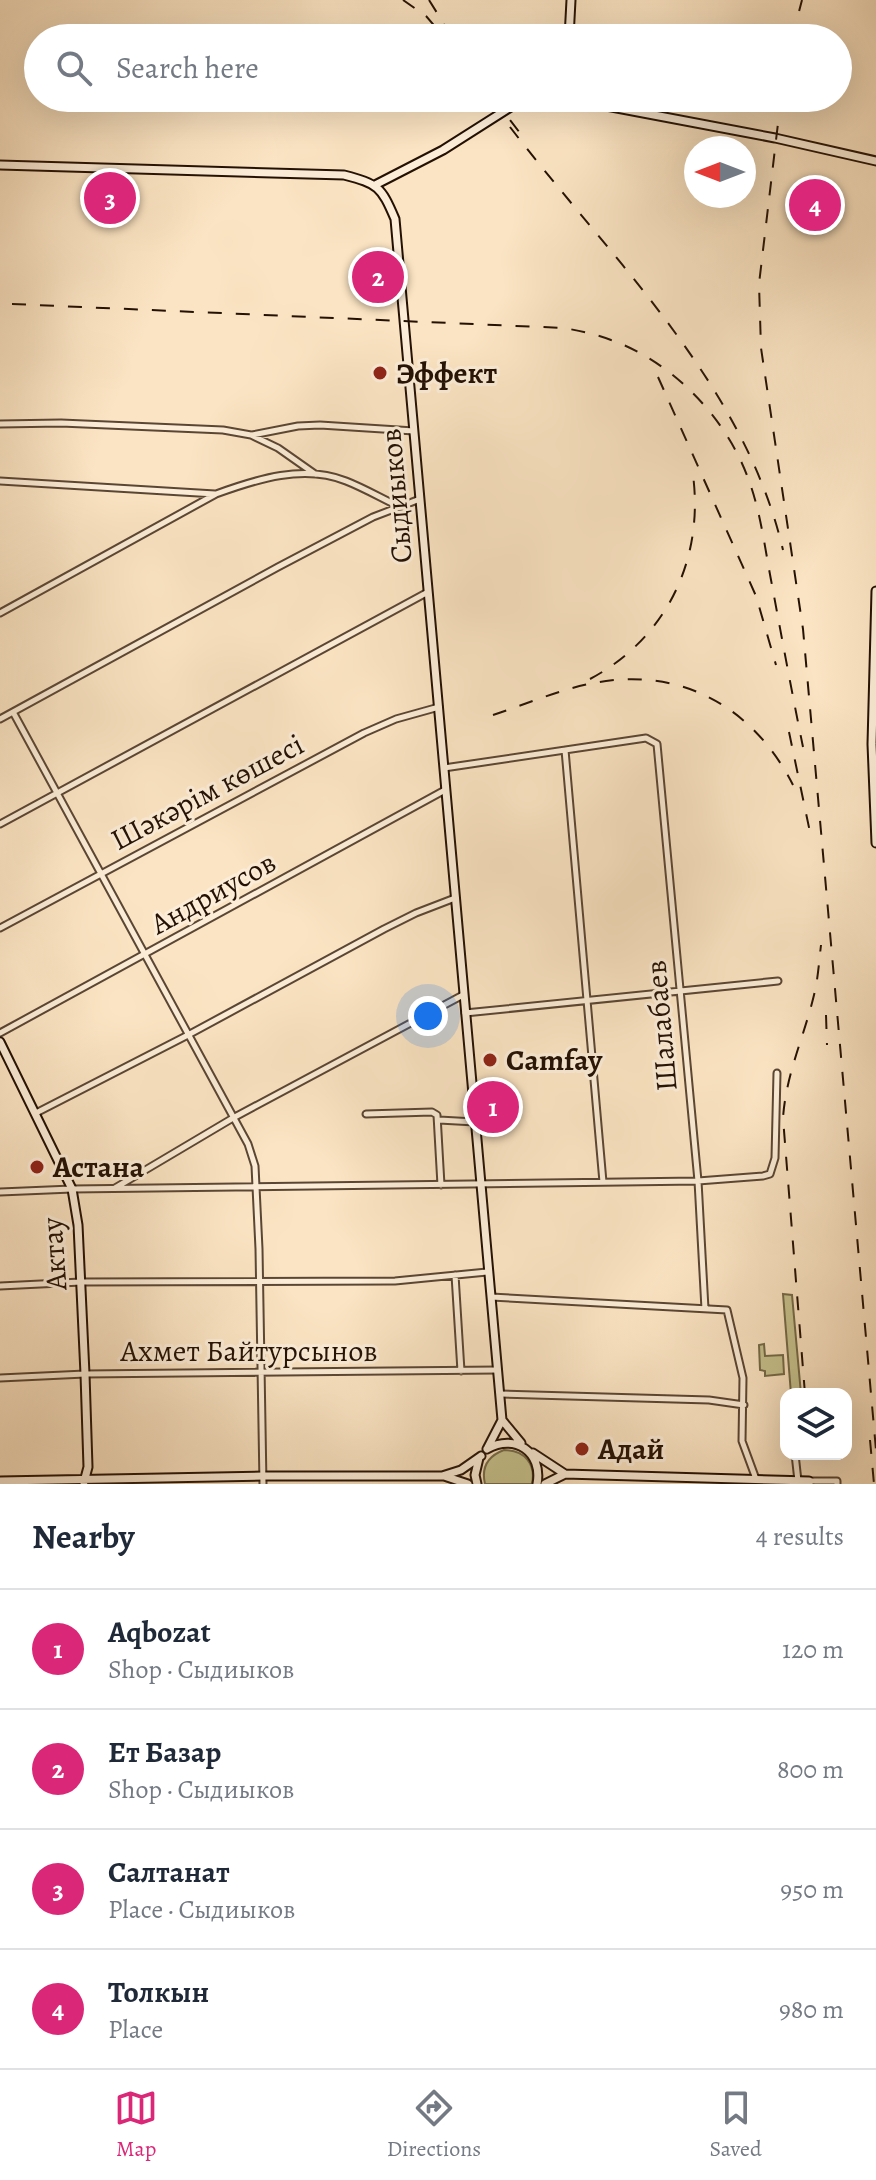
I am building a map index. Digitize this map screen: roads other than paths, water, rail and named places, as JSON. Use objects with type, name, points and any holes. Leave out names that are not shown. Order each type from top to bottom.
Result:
[{"type":"street","points":[[570,24],[571,0]]},
{"type":"street","points":[[0,165],[317,172],[344,175],[375,185],[443,150],[503,112]]},
{"type":"street","points":[[637,112],[876,161]]},
{"type":"street","name":"Сыдиыков","points":[[375,185],[386,198],[395,219],[502,1420]]},
{"type":"street","points":[[0,424],[61,423],[223,430],[251,435],[278,448],[317,475]]},
{"type":"street","points":[[251,435],[320,425],[414,431]]},
{"type":"street","points":[[0,613],[216,494],[250,482],[288,474],[317,475],[344,480],[399,507]]},
{"type":"street","points":[[0,481],[216,494]]},
{"type":"street","points":[[0,719],[373,517],[420,499]]},
{"type":"street","points":[[876,591],[876,843]]},
{"type":"street","points":[[0,824],[428,592]]},
{"type":"street","name":"Шәкәрім көшесі","points":[[0,928],[364,733],[396,719],[439,707]]},
{"type":"street","points":[[13,712],[248,1144],[255,1166],[256,1187],[263,1480]]},
{"type":"street","name":"Шалабаев","points":[[565,750],[646,738],[654,741],[658,749],[698,1181],[705,1309]]},
{"type":"street","points":[[444,768],[565,750],[603,1182]]},
{"type":"street","name":"Андриусов","points":[[0,1033],[446,789]]},
{"type":"street","points":[[36,1113],[384,929],[455,898]]},
{"type":"street","points":[[465,1013],[778,981]]},
{"type":"street","points":[[114,1188],[233,1118],[463,995]]},
{"type":"street","name":"Актау","points":[[0,1042],[72,1189],[78,1225],[85,1374],[88,1467],[84,1482]]},
{"type":"street","points":[[0,1192],[698,1181],[763,1176],[770,1174],[775,1158],[777,1073]]},
{"type":"street","points":[[366,1114],[432,1112],[439,1120],[441,1185]]},
{"type":"street","points":[[439,1120],[475,1122]]},
{"type":"street","points":[[0,1286],[81,1282],[395,1281],[487,1272]]},
{"type":"street","points":[[455,1275],[461,1371]]},
{"type":"street","points":[[489,1297],[727,1310],[743,1378],[742,1441],[756,1479]]},
{"type":"street","name":"Ахмет Байтурсынов","points":[[0,1378],[85,1374],[498,1370]]},
{"type":"street","points":[[500,1394],[709,1400],[744,1405]]},
{"type":"street","points":[[0,1481],[442,1476],[461,1470],[481,1456],[502,1420],[537,1464],[537,1484]]},
{"type":"street","points":[[487,1449],[506,1442],[525,1448],[565,1474]]},
{"type":"street","points":[[477,1484],[477,1465],[481,1456]]},
{"type":"street","points":[[796,1460],[798,1482]]},
{"type":"street","points":[[545,1484],[565,1474],[809,1483],[837,1481],[837,1484]]},
{"type":"street","points":[[442,1476],[468,1484]]},
{"type":"railway","points":[[403,0],[433,24]]},
{"type":"railway","points":[[429,0],[444,24]]},
{"type":"railway","points":[[796,24],[802,0]]},
{"type":"railway","points":[[504,112],[520,133]]},
{"type":"railway","points":[[779,112],[759,284],[761,348],[803,629],[876,1450]]},
{"type":"railway","points":[[510,127],[670,325],[706,378],[738,432],[764,489],[783,550]]},
{"type":"railway","points":[[12,304],[564,328],[600,336],[634,350],[676,378],[711,414],[726,434],[748,478],[762,531],[803,747]]},
{"type":"railway","points":[[658,377],[756,596],[776,665]]},
{"type":"railway","points":[[590,679],[641,641],[661,617],[676,590],[687,562],[693,532],[695,500],[692,468]]},
{"type":"railway","points":[[493,715],[591,683],[636,679],[665,682],[692,690],[739,717],[760,736],[793,785]]},
{"type":"railway","points":[[789,732],[811,837]]},
{"type":"railway","points":[[805,1388],[783,1118],[791,1071],[815,989],[821,945]]},
{"type":"railway","points":[[826,1015],[827,1045]]},
{"type":"railway","points":[[870,1440],[874,1484]]},
{"type":"place","name":"Салтанат","points":[[110,198]]},
{"type":"place","name":"Толкын","points":[[815,205]]},
{"type":"place","name":"Ет Базар","points":[[378,277]]},
{"type":"place","name":"Эффект","points":[[380,373]]},
{"type":"place","name":"Camfay","points":[[490,1060]]},
{"type":"place","name":"Aqbozat","points":[[493,1107]]},
{"type":"place","name":"Астана","points":[[37,1167]]},
{"type":"place","name":"Адай","points":[[582,1449]]}]
